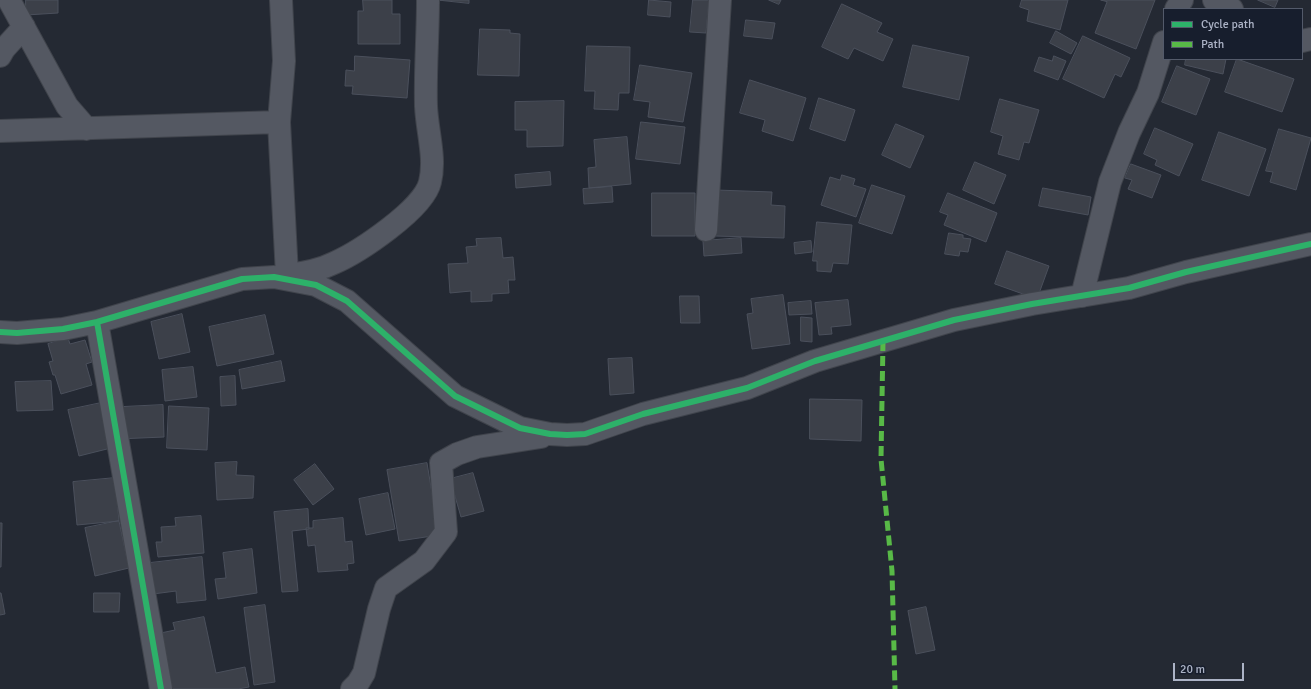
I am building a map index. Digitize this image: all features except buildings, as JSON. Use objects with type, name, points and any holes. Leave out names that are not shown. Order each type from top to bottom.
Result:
[{"type":"street","points":[[9,0],[67,106],[86,129]]},
{"type":"street","points":[[281,0],[284,60],[279,122],[281,276]]},
{"type":"street","points":[[0,332],[17,333],[63,329],[97,322],[242,279],[306,273],[333,264],[347,257],[409,213],[425,194],[430,182],[431,164],[426,106],[428,0]]},
{"type":"street","points":[[706,230],[720,0]]},
{"type":"street","points":[[1214,0],[1230,8]]},
{"type":"street","points":[[0,56],[4,49],[24,27]]},
{"type":"street","points":[[1082,296],[1089,262],[1110,182],[1129,133],[1148,93],[1163,45]]},
{"type":"street","points":[[0,131],[279,122]]},
{"type":"street","points":[[281,276],[316,285],[347,301],[455,396],[520,428],[550,434],[586,434],[643,414],[747,388],[815,361],[954,320],[1129,288],[1186,272],[1311,244]]},
{"type":"street","points":[[97,322],[161,689]]},
{"type":"street","points":[[352,689],[364,673],[379,609],[386,588],[424,561],[446,532],[441,463],[457,454],[477,446],[532,439],[550,434]]},
{"type":"marked path","points":[[883,341],[881,459],[892,571],[895,689]]},
{"type":"cycle path","points":[[0,332],[17,333],[63,329],[97,322],[242,279],[274,277],[316,285],[347,301],[455,396],[520,428],[550,434],[585,434],[643,414],[747,388],[815,361],[954,320],[1032,304],[1129,288],[1186,272],[1311,244]]},
{"type":"cycle path","points":[[97,322],[161,689]]}]
